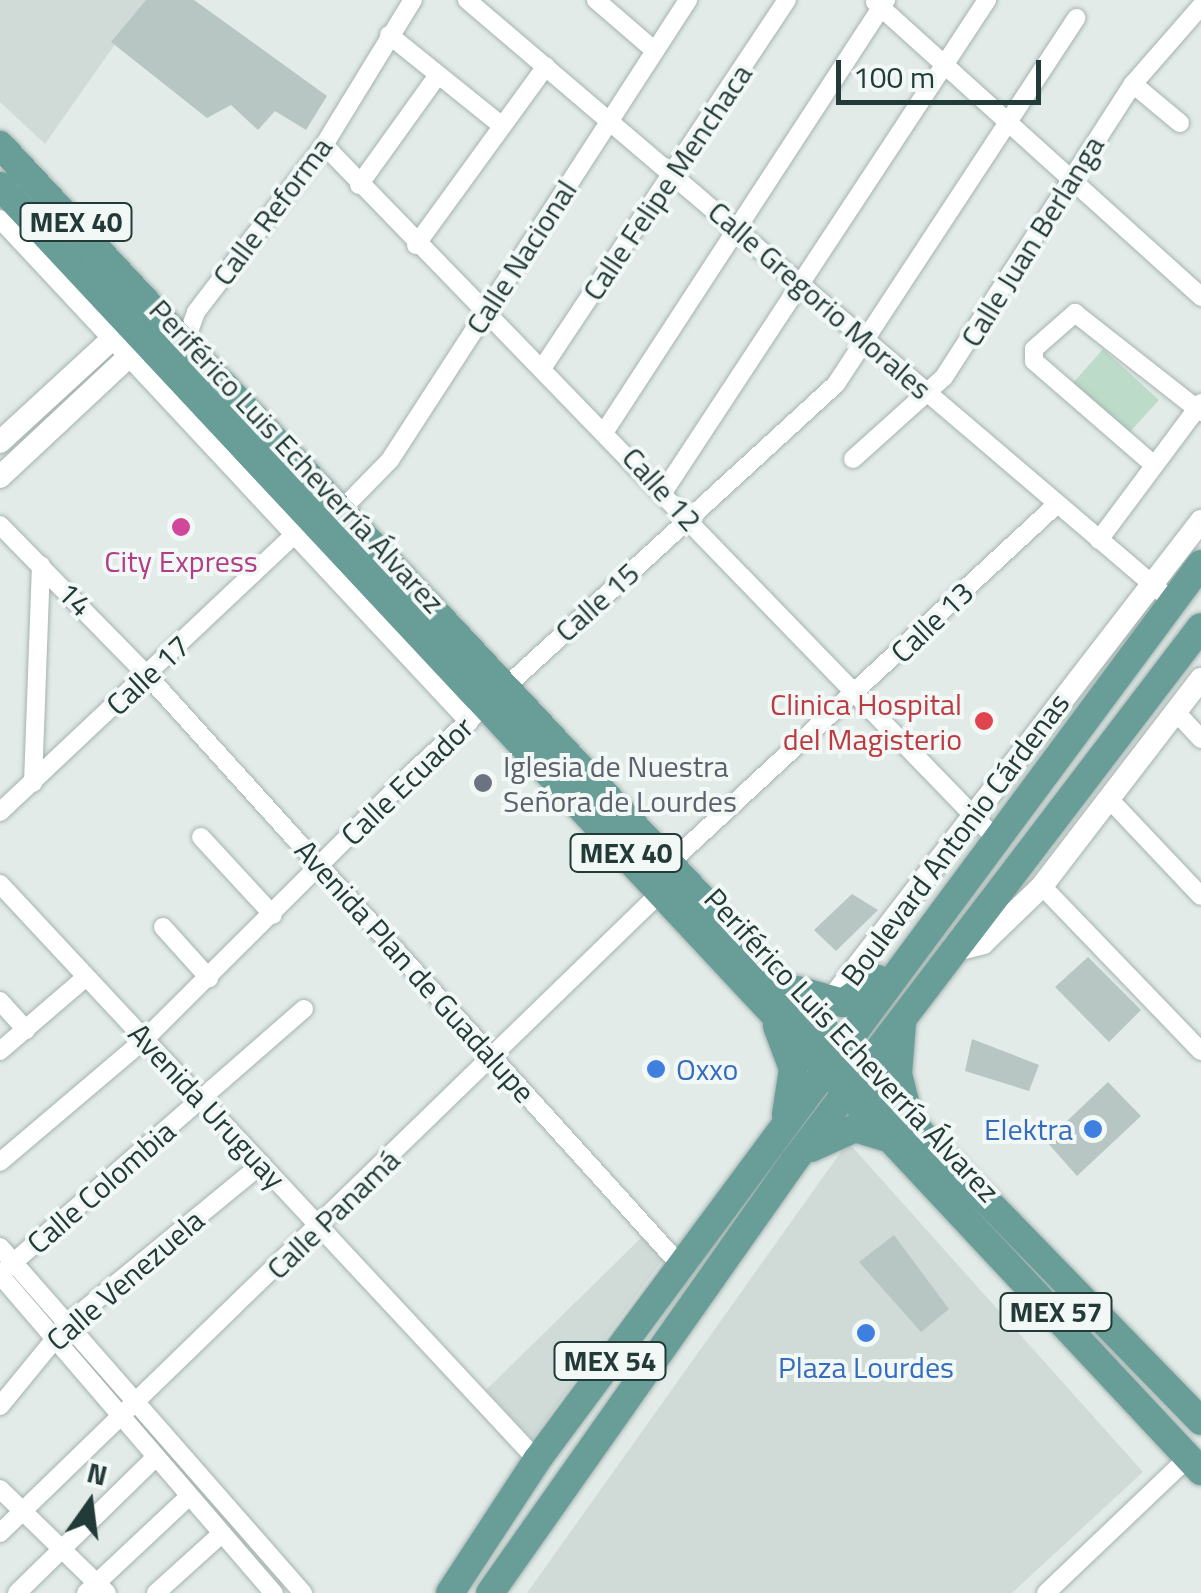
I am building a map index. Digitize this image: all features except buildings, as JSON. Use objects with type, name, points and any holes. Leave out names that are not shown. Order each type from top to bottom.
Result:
[{"type":"main road","name":"Periférico Luis Echeverría Álvarez","points":[[0,144],[176,317],[345,506],[486,704],[673,860],[792,987],[833,1058]]},
{"type":"main road","name":"Periférico Luis Echeverría Álvarez","points":[[0,186],[130,341],[180,376],[442,661],[765,1002],[833,1058],[911,1152],[1195,1465]]},
{"type":"main road","points":[[294,535],[337,545]]},
{"type":"main road","name":"Boulevard Antonio Cárdenas","points":[[450,1593],[508,1513],[537,1460],[995,838],[1162,593],[1201,564]]},
{"type":"main road","name":"MEX 54","points":[[490,1593],[794,1160],[1201,626]]},
{"type":"main road","points":[[396,644],[442,661]]},
{"type":"main road","points":[[792,987],[829,1004],[857,997],[912,948]]},
{"type":"main road","points":[[765,1002],[793,1069],[778,1134]]},
{"type":"main road","points":[[902,1022],[898,1074],[912,1124]]},
{"type":"main road","name":"Periférico Luis Echeverría Álvarez","points":[[855,1082],[912,1124],[1201,1421]]},
{"type":"main road","points":[[794,1160],[856,1128],[911,1152]]},
{"type":"main road","points":[[733,1196],[756,1216]]},
{"type":"main road","points":[[508,1513],[558,1456],[592,1450],[586,1418],[632,1354],[640,1324]]},
{"type":"street","name":"Calle Reforma","points":[[201,435],[180,376],[176,317],[324,146],[413,0]]},
{"type":"street","name":"Calle Gregorio Morales","points":[[467,0],[739,227],[927,394],[1162,593]]},
{"type":"street","points":[[596,0],[656,51]]},
{"type":"street","name":"Calle Nacional","points":[[345,506],[390,460],[688,0]]},
{"type":"street","name":"Calle Felipe Menchaca","points":[[545,364],[788,0]]},
{"type":"street","points":[[664,492],[987,0]]},
{"type":"street","points":[[607,428],[880,2],[1201,297]]},
{"type":"street","name":"Calle Juan Berlanga","points":[[853,460],[927,394],[1132,84],[1201,6]]},
{"type":"street","name":"Calle 15","points":[[486,704],[688,519],[870,342],[1076,18]]},
{"type":"street","points":[[389,35],[502,126]]},
{"type":"street","points":[[416,245],[546,66]]},
{"type":"street","points":[[359,185],[438,75]]},
{"type":"street","points":[[1132,84],[1180,124]]},
{"type":"street","name":"Calle 12","points":[[324,146],[416,245],[545,364],[688,519],[995,838]]},
{"type":"street","points":[[0,219],[130,341],[201,435],[396,644],[486,704]]},
{"type":"street","points":[[1099,540],[1200,408],[1075,313],[1034,349],[1034,361],[1154,465]]},
{"type":"street","points":[[0,442],[130,341],[176,317]]},
{"type":"street","points":[[0,477],[130,341]]},
{"type":"street","name":"Calle 13","points":[[673,860],[856,695],[1057,504]]},
{"type":"street","points":[[829,1004],[973,817],[1162,593],[1201,521]]},
{"type":"street","name":"14","points":[[0,525],[147,675]]},
{"type":"street","name":"Calle 17","points":[[0,812],[294,535]]},
{"type":"street","points":[[34,783],[41,564]]},
{"type":"street","name":"Avenida Plan de Guadalupe","points":[[147,675],[682,1267]]},
{"type":"street","points":[[952,951],[983,943],[1042,886],[1112,802],[1201,679]]},
{"type":"street","name":"Calle Ecuador","points":[[0,1162],[146,1038],[486,704]]},
{"type":"street","points":[[1176,712],[1201,739]]},
{"type":"street","points":[[1112,802],[1201,896]]},
{"type":"street","points":[[201,837],[273,915]]},
{"type":"street","name":"Avenida Uruguay","points":[[0,884],[537,1460]]},
{"type":"street","points":[[1042,886],[1201,1050]]},
{"type":"street","name":"Calle Panamá","points":[[0,1533],[117,1414],[322,1228],[662,890]]},
{"type":"street","points":[[163,927],[209,978]]},
{"type":"street","points":[[0,1051],[86,978]]},
{"type":"street","points":[[0,1000],[26,1030]]},
{"type":"street","name":"Calle Colombia","points":[[4,1271],[304,1008]]},
{"type":"street","name":"Calle Venezuela","points":[[0,1406],[68,1324],[262,1164]]},
{"type":"street","points":[[0,1247],[4,1271],[53,1338],[152,1461],[274,1593]]},
{"type":"street","points":[[4,1271],[68,1324],[303,1593]]},
{"type":"street","points":[[17,1593],[66,1550],[152,1461]]},
{"type":"street","points":[[1046,1593],[1195,1465]]},
{"type":"street","points":[[0,1489],[66,1550],[96,1590],[186,1499]]},
{"type":"street","points":[[156,1593],[225,1542],[248,1534]]},
{"type":"shaded area","points":[[0,0],[146,0],[45,144],[0,102]]},
{"type":"shaded area","name":"Plaza Lourdes","points":[[848,1142],[1143,1472],[1012,1593],[527,1593]]},
{"type":"shaded area","points":[[642,1237],[664,1258],[532,1439],[486,1390]]},
{"type":"green space","points":[[1103,349],[1159,400],[1129,433],[1073,383]]},
{"type":"place","name":"City Express","points":[[181,527]]},
{"type":"place","name":"Clinica Hospital del Magisterio","points":[[984,721]]},
{"type":"place","name":"Iglesia de Nuestra Señora de Lourdes","points":[[483,783]]},
{"type":"place","name":"Oxxo","points":[[656,1069]]},
{"type":"place","name":"Elektra","points":[[1093,1129]]},
{"type":"place","name":"Plaza Lourdes","points":[[866,1333]]}]
